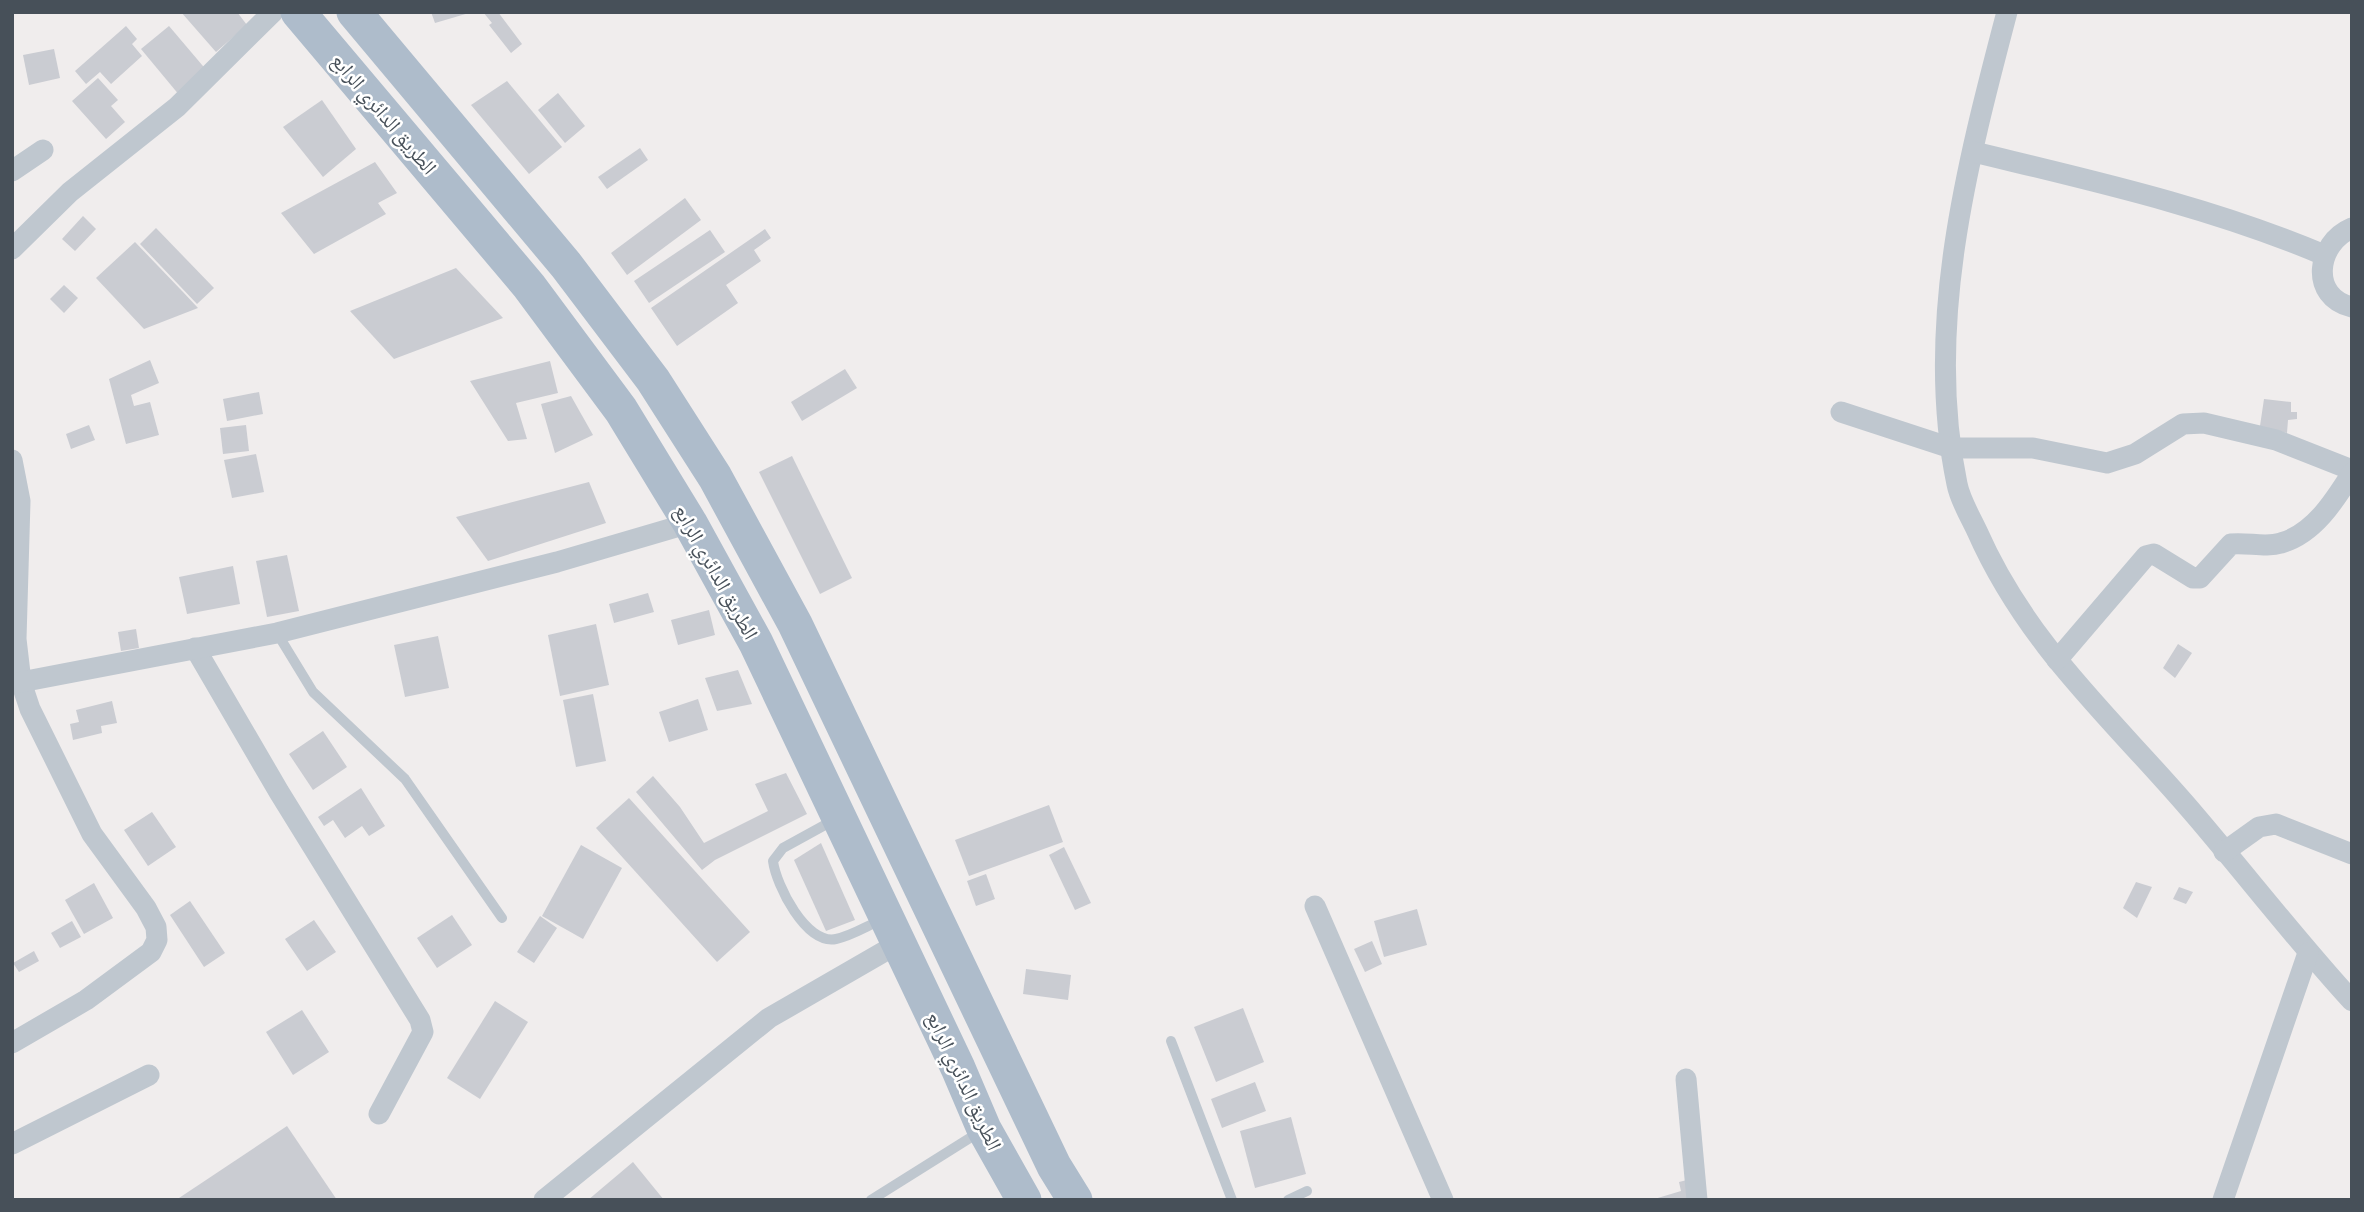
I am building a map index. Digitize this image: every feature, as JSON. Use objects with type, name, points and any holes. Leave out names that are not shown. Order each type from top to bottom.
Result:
[{"type":"main road","name":"الطريق الدائري الرابع","points":[[298,12],[529,286],[621,410],[690,523],[756,643],[893,930],[984,1129],[1024,1200]]},
{"type":"main road","name":"الطريق الدائري الرابع","points":[[354,12],[566,265],[653,380],[715,477],[795,624],[999,1053],[1054,1166],[1075,1200]]},
{"type":"street","points":[[12,248],[70,192],[177,107],[273,12]]},
{"type":"street","points":[[2007,12],[1974,152],[1946,302],[1947,401],[1958,487],[1989,559],[2018,611],[2057,660],[2195,815],[2308,953],[2352,1001]]},
{"type":"street","points":[[12,171],[43,150]]},
{"type":"street","points":[[1974,152],[2171,200],[2238,220],[2324,255]]},
{"type":"street","points":[[2352,228],[2339,234],[2324,255],[2322,270],[2325,285],[2334,297],[2352,307]]},
{"type":"street","points":[[1841,412],[1951,448],[2033,448],[2107,463],[2135,454],[2183,424],[2204,423],[2276,440],[2352,472],[2330,508],[2293,538],[2281,544],[2231,544],[2200,578],[2193,578],[2154,554],[2146,556],[2057,660]]},
{"type":"street","points":[[12,460],[20,501],[15,594],[21,682],[30,709],[92,834],[146,908],[156,927],[157,940],[151,952],[86,1000],[12,1043]]},
{"type":"street","points":[[21,682],[277,633],[557,562],[690,523]]},
{"type":"street","points":[[195,648],[279,792],[420,1020],[423,1032],[379,1114]]},
{"type":"street","points":[[2224,852],[2259,827],[2276,824],[2352,854]]},
{"type":"street","points":[[1315,906],[1443,1200]]},
{"type":"street","points":[[544,1200],[769,1018],[893,930]]},
{"type":"street","points":[[2222,1200],[2308,953]]},
{"type":"street","points":[[12,1144],[149,1075]]},
{"type":"street","points":[[1686,1079],[1697,1200]]},
{"type":"lane","points":[[277,633],[313,692],[405,779],[502,918]]},
{"type":"lane","points":[[839,817],[783,848],[773,861],[775,875],[804,925],[818,937],[835,940],[893,930]]},
{"type":"lane","points":[[1171,1041],[1232,1200]]},
{"type":"lane","points":[[871,1200],[984,1129]]},
{"type":"lane","points":[[1288,1200],[1307,1191]]},
{"type":"building","points":[[181,12],[237,12],[247,25],[216,52]]},
{"type":"building","points":[[431,12],[468,12],[469,13],[435,23]]},
{"type":"building","points":[[483,12],[498,12],[522,44],[511,53],[489,25],[492,23]]},
{"type":"building","points":[[126,26],[137,39],[132,44],[142,56],[111,84],[100,72],[86,84],[75,71]]},
{"type":"building","points":[[169,26],[208,72],[180,96],[141,49]]},
{"type":"building","points":[[54,49],[60,78],[29,85],[23,55]]},
{"type":"building","points":[[98,78],[118,100],[111,106],[125,122],[106,139],[72,101]]},
{"type":"building","points":[[507,81],[562,147],[529,174],[471,105]]},
{"type":"building","points":[[558,93],[585,126],[565,143],[538,110]]},
{"type":"building","points":[[322,100],[356,149],[323,177],[283,127]]},
{"type":"building","points":[[640,148],[648,160],[607,189],[598,177]]},
{"type":"building","points":[[375,162],[397,193],[378,203],[386,214],[314,254],[281,213]]},
{"type":"building","points":[[685,198],[701,220],[627,275],[611,253]]},
{"type":"building","points":[[83,216],[96,229],[75,251],[62,239]]},
{"type":"building","points":[[156,228],[214,288],[197,304],[140,244]]},
{"type":"building","points":[[765,229],[771,238],[754,250],[761,261],[726,285],[738,303],[677,346],[651,308]]},
{"type":"building","points":[[710,230],[725,252],[649,303],[634,281]]},
{"type":"building","points":[[135,242],[198,308],[144,329],[96,278]]},
{"type":"building","points":[[456,268],[503,318],[394,359],[350,311]]},
{"type":"building","points":[[64,285],[78,298],[64,313],[50,299]]},
{"type":"building","points":[[150,360],[159,383],[131,395],[134,406],[150,402],[159,435],[126,444],[109,379]]},
{"type":"building","points":[[550,361],[558,393],[516,403],[527,439],[508,441],[470,381]]},
{"type":"building","points":[[845,369],[857,388],[802,421],[791,402]]},
{"type":"building","points":[[259,392],[263,414],[227,421],[223,399]]},
{"type":"building","points":[[571,396],[593,435],[555,453],[541,404]]},
{"type":"building","points":[[2264,399],[2291,402],[2291,412],[2297,412],[2297,419],[2288,420],[2287,433],[2260,426]]},
{"type":"building","points":[[89,425],[95,440],[71,449],[66,434]]},
{"type":"building","points":[[246,425],[249,451],[223,454],[220,428]]},
{"type":"building","points":[[256,454],[264,492],[232,498],[224,460]]},
{"type":"building","points":[[792,456],[852,578],[820,594],[759,472]]},
{"type":"building","points":[[589,482],[606,523],[488,561],[456,517]]},
{"type":"building","points":[[287,555],[299,611],[267,617],[256,561]]},
{"type":"building","points":[[233,566],[240,604],[187,614],[179,577]]},
{"type":"building","points":[[648,593],[654,612],[614,623],[609,604]]},
{"type":"building","points":[[709,610],[715,635],[678,645],[671,620]]},
{"type":"building","points":[[596,624],[609,685],[560,696],[548,635]]},
{"type":"building","points":[[136,629],[139,648],[121,651],[118,632]]},
{"type":"building","points":[[438,636],[449,688],[405,697],[394,645]]},
{"type":"building","points":[[2178,644],[2192,653],[2175,678],[2163,668]]},
{"type":"building","points":[[738,670],[752,704],[717,711],[705,678]]},
{"type":"building","points":[[593,694],[606,761],[576,767],[563,700]]},
{"type":"building","points":[[698,699],[708,730],[669,742],[659,712]]},
{"type":"building","points":[[112,701],[117,723],[101,726],[102,733],[73,740],[70,724],[79,722],[76,710]]},
{"type":"building","points":[[323,731],[347,767],[313,790],[289,754]]},
{"type":"building","points":[[786,773],[807,814],[715,860],[702,870],[636,792],[653,776],[680,807],[704,843],[768,811],[755,784]]},
{"type":"building","points":[[361,788],[385,826],[369,836],[362,826],[345,838],[333,820],[324,826],[318,817]]},
{"type":"building","points":[[629,798],[750,932],[717,962],[596,828]]},
{"type":"building","points":[[1049,805],[1063,842],[969,876],[955,840]]},
{"type":"building","points":[[152,812],[176,847],[148,866],[124,830]]},
{"type":"building","points":[[821,843],[855,920],[826,931],[794,860]]},
{"type":"building","points":[[581,845],[622,868],[583,939],[542,916]]},
{"type":"building","points":[[1064,847],[1091,903],[1075,910],[1049,855]]},
{"type":"building","points":[[986,874],[995,899],[976,906],[967,881]]},
{"type":"building","points":[[2136,882],[2152,887],[2137,918],[2123,908]]},
{"type":"building","points":[[94,883],[113,918],[84,934],[65,900]]},
{"type":"building","points":[[2179,887],[2193,892],[2186,904],[2173,899]]},
{"type":"building","points":[[190,901],[225,953],[204,967],[170,915]]},
{"type":"building","points":[[1417,909],[1427,945],[1384,957],[1374,921]]},
{"type":"building","points":[[452,915],[472,945],[437,968],[417,938]]},
{"type":"building","points":[[540,916],[557,928],[534,963],[517,952]]},
{"type":"building","points":[[314,920],[336,952],[307,971],[285,939]]},
{"type":"building","points":[[72,921],[81,937],[60,948],[51,933]]},
{"type":"building","points":[[1372,941],[1382,964],[1365,972],[1354,949]]},
{"type":"building","points":[[34,951],[39,961],[19,972],[13,963]]},
{"type":"building","points":[[1026,969],[1071,975],[1068,1000],[1023,994]]},
{"type":"building","points":[[495,1001],[528,1022],[480,1099],[447,1078]]},
{"type":"building","points":[[1243,1008],[1264,1062],[1216,1082],[1194,1027]]},
{"type":"building","points":[[302,1010],[329,1052],[293,1075],[266,1032]]},
{"type":"building","points":[[1255,1082],[1266,1111],[1222,1128],[1211,1099]]},
{"type":"building","points":[[1291,1117],[1306,1174],[1255,1188],[1240,1131]]},
{"type":"building","points":[[287,1126],[337,1200],[176,1200]]},
{"type":"building","points":[[633,1162],[664,1200],[588,1200]]},
{"type":"building","points":[[1687,1180],[1693,1200],[1651,1200],[1681,1191],[1679,1182]]}]
